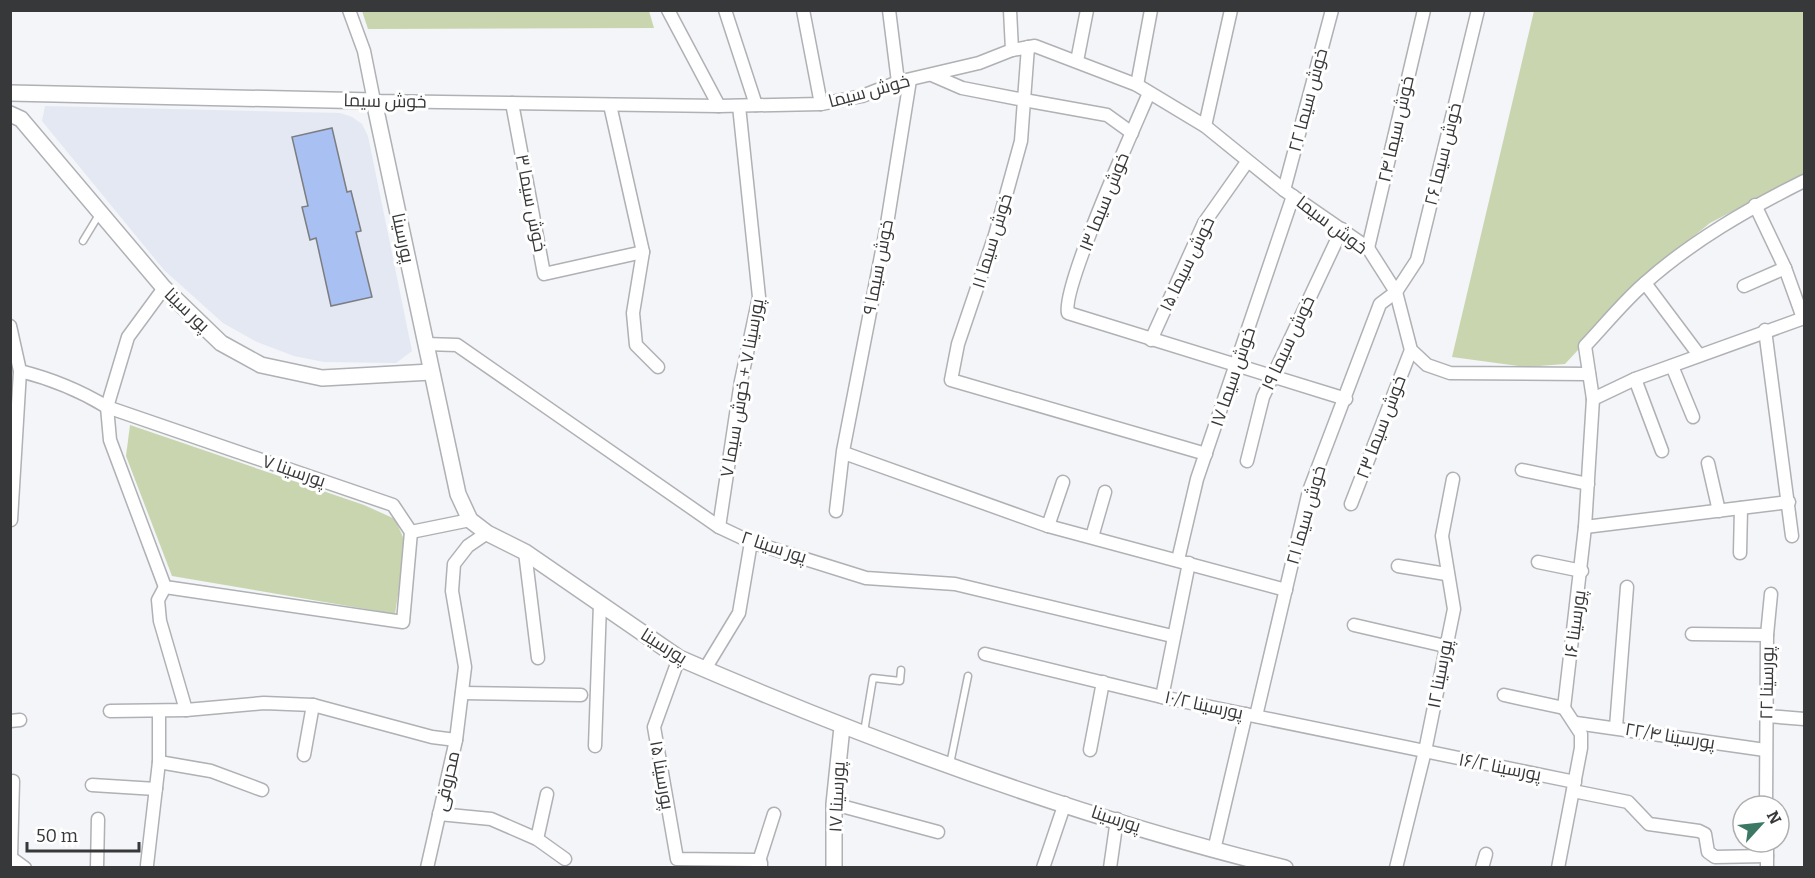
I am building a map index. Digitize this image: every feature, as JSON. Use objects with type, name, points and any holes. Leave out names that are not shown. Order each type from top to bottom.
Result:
[{"type":"street","points":[[349,10],[364,51],[374,101]]},
{"type":"street","points":[[668,10],[719,106]]},
{"type":"street","points":[[725,10],[756,105]]},
{"type":"street","points":[[803,10],[821,104]]},
{"type":"street","name":"خوش سیما ۹","points":[[836,511],[844,453],[886,230],[904,81],[889,10]]},
{"type":"street","points":[[1010,10],[1012,50]]},
{"type":"street","points":[[1077,61],[1087,10]]},
{"type":"street","points":[[1137,86],[1151,10]]},
{"type":"street","points":[[1205,126],[1231,10]]},
{"type":"street","name":"خوش سیما ۲۲","points":[[1289,193],[1332,10]]},
{"type":"street","name":"خوش سیما ۲۴","points":[[1368,248],[1424,10]]},
{"type":"street","name":"خوش سیما ۲۶","points":[[1396,292],[1417,260],[1478,10]]},
{"type":"street","name":"خوش سیما","points":[[18,94],[610,105],[821,104],[862,96],[904,81],[979,63],[1012,50],[1035,46],[1137,86],[1205,126],[1247,162],[1368,248],[1396,292],[1411,350]]},
{"type":"street","name":"خوش سیما ۱۱","points":[[1028,47],[1021,141],[995,235],[958,344],[951,380],[1206,454]]},
{"type":"street","points":[[932,75],[962,88],[1107,115],[1132,133]]},
{"type":"street","name":"خوش سیما ۱۳","points":[[1149,93],[1078,266],[1066,305],[1068,313],[1151,340]]},
{"type":"street","points":[[16,117],[18,94]]},
{"type":"street","name":"پورسینا","points":[[374,101],[458,494],[470,520],[487,533],[525,552],[679,658],[842,727],[950,768],[1214,850],[1285,867]]},
{"type":"street","name":"خوش سیما ۳","points":[[512,103],[544,274],[644,252]]},
{"type":"street","points":[[610,105],[644,252],[633,313],[636,345],[658,367]]},
{"type":"street","name":"پورسینا ۷ + خوش سیما ۷","points":[[719,527],[741,381],[759,297],[759,278],[739,105]]},
{"type":"street","name":"پور سینا","points":[[16,117],[164,288],[221,343],[261,365],[322,378],[431,372]]},
{"type":"street","name":"خوش سیما ۱۵","points":[[1151,340],[1204,223],[1247,162]]},
{"type":"street","points":[[1699,355],[1645,283],[1713,232],[1755,205],[1804,181]]},
{"type":"street","name":"خوش سیما ۱۷","points":[[1162,697],[1197,479],[1237,365],[1289,193]]},
{"type":"street","points":[[1593,399],[1635,379],[1765,330],[1804,318],[1785,267],[1755,205]]},
{"type":"street","name":"خوش سیما ۱۹","points":[[1247,461],[1263,397],[1342,229]]},
{"type":"street","points":[[1744,286],[1785,267]]},
{"type":"street","name":"پورسینا ۱۶","points":[[1564,708],[1582,571],[1593,399],[1585,346],[1645,283]]},
{"type":"street","points":[[164,288],[128,337],[107,406],[110,440],[165,586],[158,600],[160,621],[186,710]]},
{"type":"street","name":"خوش سیما ۲۱","points":[[1214,850],[1286,590],[1309,491],[1346,399],[1380,304],[1396,292]]},
{"type":"street","points":[[10,326],[20,371],[11,520]]},
{"type":"street","points":[[1765,330],[1792,536]]},
{"type":"street","points":[[1151,340],[1274,375],[1346,399]]},
{"type":"street","name":"پور سینا ۲","points":[[425,344],[458,345],[719,527],[751,542],[866,578],[955,584],[1172,636]]},
{"type":"street","points":[[1411,350],[1427,365],[1450,373],[1589,374]]},
{"type":"street","name":"خوش سیما ۲۳","points":[[1351,504],[1411,350]]},
{"type":"street","points":[[1672,366],[1693,417]]},
{"type":"street","name":"پورسینا ۷","points":[[20,371],[69,386],[107,406],[393,505],[411,532]]},
{"type":"street","points":[[1635,379],[1662,451]]},
{"type":"street","points":[[844,453],[1048,526],[1286,590]]},
{"type":"street","points":[[1708,463],[1719,511]]},
{"type":"street","points":[[1522,470],[1588,484]]},
{"type":"street","name":"پورسینا ۱۲","points":[[1396,867],[1425,751],[1454,609],[1453,591],[1446,574],[1442,536],[1453,479]]},
{"type":"street","points":[[1048,526],[1063,482]]},
{"type":"street","points":[[1092,537],[1105,492]]},
{"type":"street","points":[[1585,527],[1789,502]]},
{"type":"street","points":[[1740,554],[1741,508]]},
{"type":"street","points":[[165,586],[403,622],[411,532],[470,520]]},
{"type":"street","name":"محروقی","points":[[427,867],[456,740],[465,667],[452,591],[454,564],[468,546],[487,533]]},
{"type":"street","points":[[705,669],[739,613],[751,542]]},
{"type":"street","points":[[525,552],[537,658]]},
{"type":"street","points":[[1538,562],[1582,571]]},
{"type":"street","points":[[1398,566],[1446,574]]},
{"type":"street","points":[[1616,728],[1627,586]]},
{"type":"street","points":[[1767,635],[1771,594]]},
{"type":"street","points":[[595,746],[600,604]]},
{"type":"street","points":[[1354,625],[1445,646]]},
{"type":"street","name":"پورسینا ۲۲","points":[[1692,634],[1767,635],[1766,794]]},
{"type":"street","name":"پورسینا ۱۰/۲","points":[[985,654],[1162,697],[1425,751]]},
{"type":"street","name":"پورسینا ۱۵","points":[[679,658],[654,727],[677,859],[760,864]]},
{"type":"street","points":[[1090,750],[1103,682]]},
{"type":"street","points":[[462,693],[581,695]]},
{"type":"street","points":[[1504,695],[1564,708],[1576,723],[1581,734],[1581,748],[1558,867]]},
{"type":"street","points":[[110,711],[186,710],[264,703],[313,705],[432,737],[456,740]]},
{"type":"street","points":[[304,755],[313,705]]},
{"type":"street","points":[[147,867],[159,762],[159,711]]},
{"type":"street","points":[[1767,716],[1804,719]]},
{"type":"street","name":"پورسینا ۲۲/۴","points":[[1576,723],[1765,750]]},
{"type":"street","name":"پورسینا ۱۷","points":[[834,867],[834,804],[842,727]]},
{"type":"street","name":"پورسینا ۱۶/۲","points":[[1425,751],[1574,786],[1628,802],[1649,824],[1699,831],[1707,838],[1711,855],[1767,862]]},
{"type":"street","points":[[159,762],[211,771],[262,790]]},
{"type":"street","points":[[13,781],[11,857],[25,867]]},
{"type":"street","points":[[92,785],[156,789]]},
{"type":"street","points":[[537,839],[547,794]]},
{"type":"street","points":[[1043,867],[1065,803]]},
{"type":"street","points":[[834,804],[938,832]]},
{"type":"street","points":[[439,814],[492,819],[537,839],[565,859]]},
{"type":"street","points":[[760,864],[774,814]]},
{"type":"street","points":[[97,867],[98,819]]},
{"type":"street","points":[[1110,867],[1117,819]]},
{"type":"street","points":[[1482,867],[1486,854]]},
{"type":"lane","points":[[83,241],[101,213]]},
{"type":"lane","points":[[863,735],[873,678],[900,681],[901,670]]},
{"type":"lane","points":[[950,768],[969,675]]},
{"type":"shaded area","points":[[45,106],[340,113],[352,117],[362,124],[368,136],[412,351],[396,363],[324,362],[294,356],[257,342],[223,323],[164,270],[42,121]]},
{"type":"green space","points":[[362,11],[649,11],[654,28],[368,29]]},
{"type":"green space","points":[[1534,11],[1804,11],[1804,174],[1710,223],[1653,269],[1565,364],[1526,367],[1452,357]]},
{"type":"green space","points":[[130,425],[364,505],[395,519],[406,544],[395,614],[172,576],[126,456]]},
{"type":"building","points":[[332,128],[347,192],[351,191],[361,231],[356,232],[372,297],[331,306],[316,238],[310,240],[302,207],[308,206],[292,137]]}]
